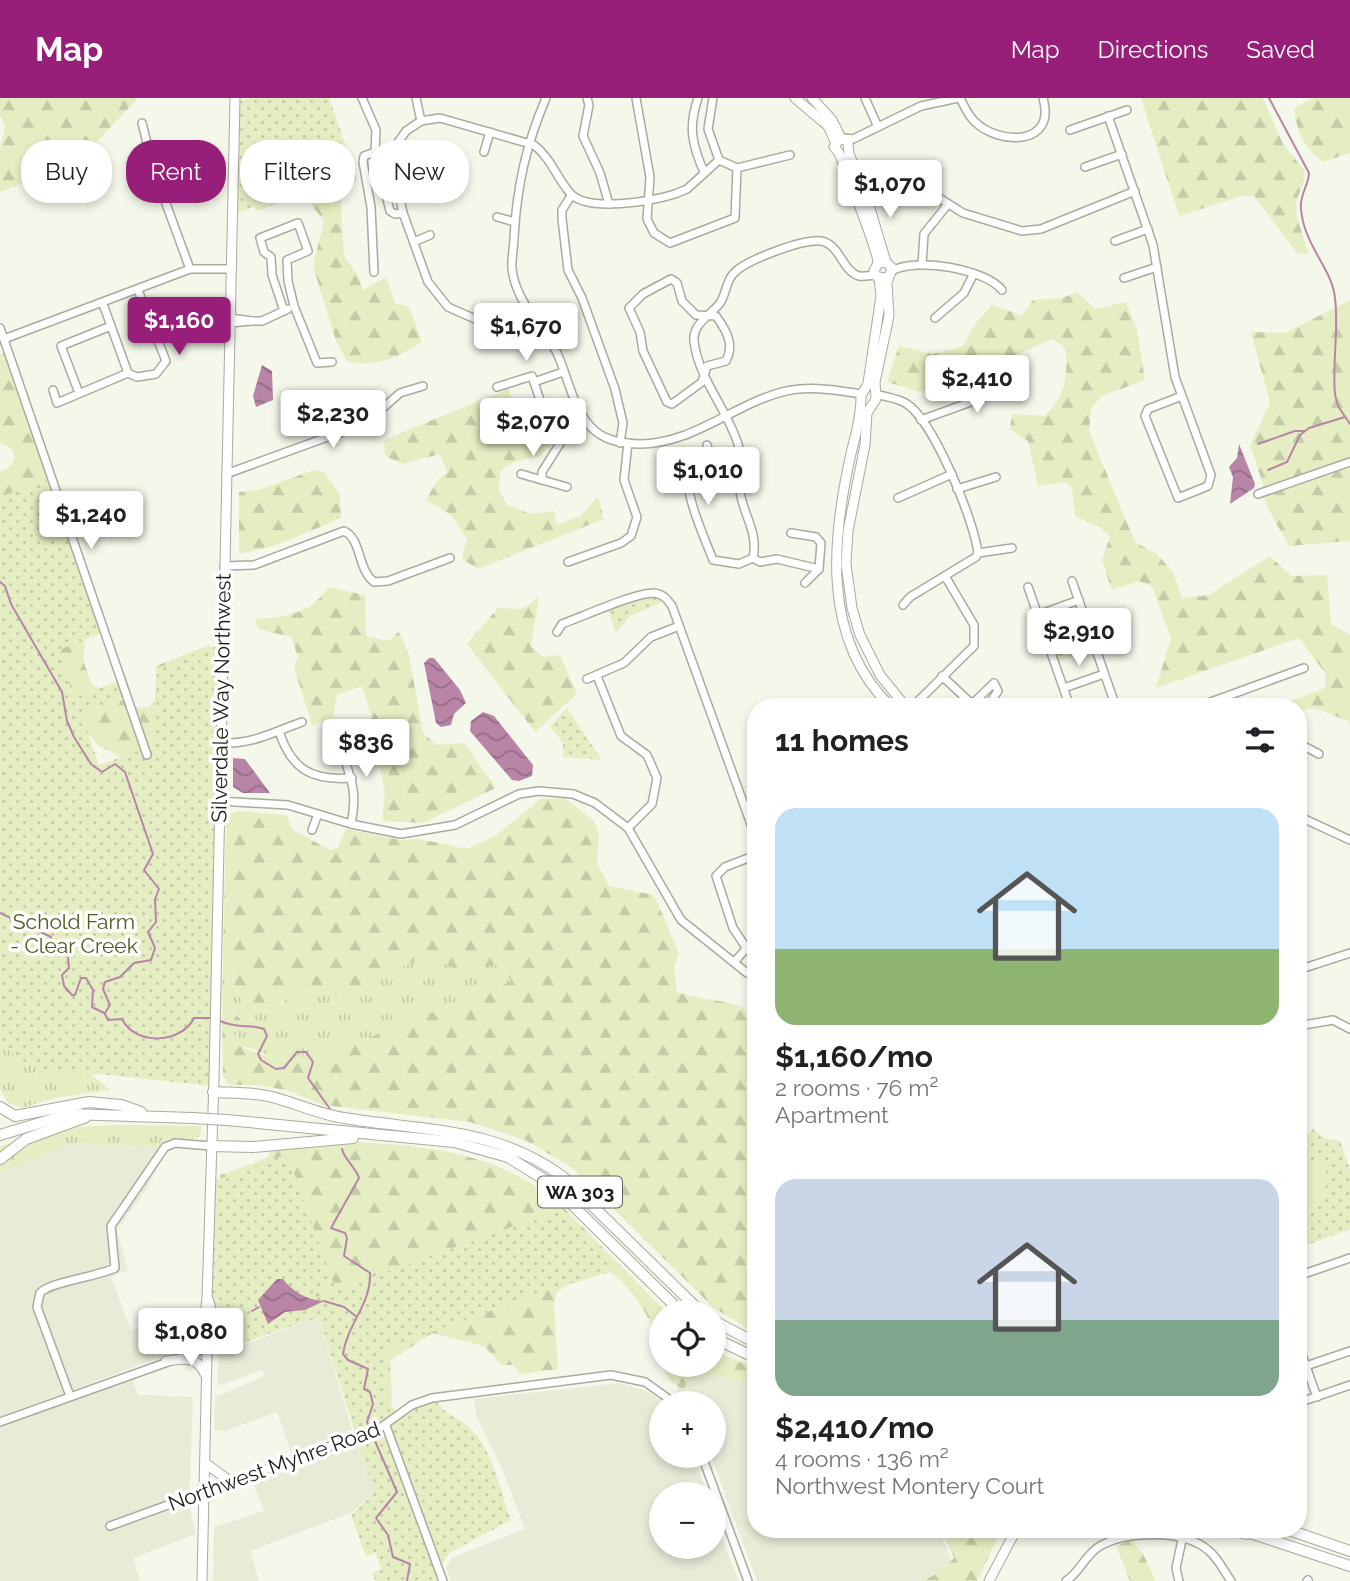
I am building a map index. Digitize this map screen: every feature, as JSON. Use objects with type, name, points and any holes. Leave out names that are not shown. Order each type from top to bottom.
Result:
[{"type":"highway","points":[[213,1092],[265,1095],[318,1113],[426,1129]]},
{"type":"highway","points":[[0,1107],[10,1115],[20,1116],[67,1104],[99,1103],[129,1107],[148,1115]]},
{"type":"highway","points":[[0,1159],[33,1135],[99,1113]]},
{"type":"highway","name":"WA 303","points":[[0,1135],[53,1116],[99,1113],[426,1129],[487,1138],[544,1162],[583,1195],[689,1300]]},
{"type":"highway","name":"WA 303","points":[[227,1120],[482,1148],[529,1168],[550,1183],[669,1300]]},
{"type":"highway","points":[[211,1146],[253,1147],[322,1139],[407,1138]]},
{"type":"highway","points":[[726,1327],[747,1338]]},
{"type":"highway","points":[[726,1344],[747,1354]]},
{"type":"highway","points":[[1307,1536],[1350,1551]]},
{"type":"highway","points":[[1264,1538],[1350,1566]]},
{"type":"main road","name":"Silverdale Way Northwest","points":[[202,1581],[207,1383],[207,1348],[203,1337],[208,1297],[235,98]]},
{"type":"main road","points":[[795,98],[844,143],[868,235],[885,270]]},
{"type":"main road","points":[[812,98],[832,120],[844,143],[866,195],[885,270],[864,444],[848,531],[846,576],[856,625],[865,646],[880,675],[899,698]]},
{"type":"main road","points":[[870,396],[836,536],[835,586],[850,643],[869,679],[884,698]]},
{"type":"main road","points":[[166,1361],[195,1360],[204,1370],[207,1383]]},
{"type":"main road","points":[[205,1463],[231,1482]]},
{"type":"main road","points":[[989,1581],[1012,1538]]},
{"type":"street","points":[[362,98],[376,130],[376,140]]},
{"type":"street","points":[[416,98],[421,121]]},
{"type":"street","points":[[546,98],[527,143],[515,222],[512,270],[526,309],[558,355],[583,417],[600,434],[624,443],[679,437],[782,392],[817,388],[870,396],[909,407],[921,420],[952,474],[978,553]]},
{"type":"street","points":[[587,98],[589,105],[583,136],[600,173],[609,204]]},
{"type":"street","points":[[636,98],[647,146],[651,187],[648,219],[654,233],[670,243],[735,218],[737,168]]},
{"type":"street","points":[[698,98],[690,124],[691,138],[704,172]]},
{"type":"street","points":[[713,98],[708,129],[719,160],[737,168],[790,155]]},
{"type":"street","points":[[865,98],[878,127]]},
{"type":"street","points":[[844,143],[921,106],[959,98],[975,122],[1014,140],[1028,136],[1041,126],[1045,109],[1043,98]]},
{"type":"street","points":[[1070,130],[1127,110]]},
{"type":"street","points":[[1108,116],[1148,229],[1175,377],[1182,396],[1212,482],[1185,498],[1178,498],[1145,416],[1148,409],[1182,396]]},
{"type":"street","points":[[400,140],[406,131],[421,121],[440,118],[527,143],[541,150],[571,196],[594,205],[660,199],[687,189],[719,160]]},
{"type":"street","points":[[142,123],[154,172],[190,269]]},
{"type":"street","points":[[484,152],[489,132]]},
{"type":"street","points":[[369,154],[364,156],[363,162],[369,192]]},
{"type":"street","points":[[1085,167],[1122,155]]},
{"type":"street","points":[[866,195],[891,186],[911,184],[929,190],[948,204],[981,219],[1017,230],[1031,230],[1135,191]]},
{"type":"street","points":[[568,562],[621,543],[631,536],[637,517],[624,480],[623,423],[615,389],[582,298],[568,270],[562,210],[571,196]]},
{"type":"street","points":[[371,203],[374,272]]},
{"type":"street","points":[[388,203],[390,211],[395,215],[403,213]]},
{"type":"street","points":[[401,203],[428,282],[448,307],[517,335],[537,325]]},
{"type":"street","points":[[922,265],[924,234],[948,204]]},
{"type":"street","points":[[497,217],[515,222]]},
{"type":"street","points":[[284,311],[272,275],[271,257],[264,251],[260,238],[298,223],[308,251],[287,260],[294,306],[317,363],[332,362]]},
{"type":"street","points":[[1115,241],[1148,229]]},
{"type":"street","points":[[414,242],[430,234]]},
{"type":"street","points":[[753,558],[753,525],[741,498],[738,444],[705,373],[693,338],[699,324],[721,301],[730,277],[738,268],[806,242],[821,241],[831,245],[850,270],[856,273],[936,265],[993,282],[1002,290]]},
{"type":"street","points":[[1124,278],[1157,267]]},
{"type":"street","points":[[4,339],[103,304],[190,269],[231,269]]},
{"type":"street","points":[[935,318],[964,293],[973,275]]},
{"type":"street","points":[[671,279],[677,284],[682,301],[696,315],[708,315],[716,316],[722,324],[731,352],[726,360],[706,366],[702,382],[678,402],[667,402],[643,351],[640,332],[629,308],[643,294],[671,279]]},
{"type":"street","points":[[103,304],[128,373],[137,377],[156,374],[166,361],[138,290]]},
{"type":"street","points":[[230,321],[262,321],[294,306]]},
{"type":"street","points":[[482,323],[487,312]]},
{"type":"street","points":[[79,393],[61,346],[111,326]]},
{"type":"street","points":[[0,328],[147,755]]},
{"type":"street","points":[[534,382],[563,372]]},
{"type":"street","points":[[53,390],[57,403],[128,373]]},
{"type":"street","points":[[497,387],[532,376],[542,406]]},
{"type":"street","points":[[921,420],[1023,383]]},
{"type":"street","points":[[226,474],[366,423],[400,393],[423,386]]},
{"type":"street","points":[[542,480],[550,456],[571,426],[583,417]]},
{"type":"street","points":[[707,445],[713,466]]},
{"type":"street","points":[[689,474],[713,466],[741,462]]},
{"type":"street","points":[[1258,494],[1350,462]]},
{"type":"street","points":[[669,472],[685,470],[689,474]]},
{"type":"street","points":[[521,474],[567,488]]},
{"type":"street","points":[[689,474],[687,482],[692,504],[713,560],[739,564],[753,558]]},
{"type":"street","points":[[898,498],[952,474]]},
{"type":"street","points":[[957,489],[996,477]]},
{"type":"street","points":[[224,566],[254,565],[344,531],[352,536],[366,573],[374,582],[388,581],[450,558]]},
{"type":"street","points":[[791,533],[816,537],[821,543],[819,569],[805,583]]},
{"type":"street","points":[[903,605],[910,597],[978,553],[1012,548]]},
{"type":"street","points":[[753,558],[760,562],[777,559],[819,569]]},
{"type":"street","points":[[921,698],[970,652],[976,631],[945,576]]},
{"type":"street","points":[[1072,581],[1113,698]]},
{"type":"street","points":[[1028,587],[1067,698]]},
{"type":"street","points":[[557,632],[562,624],[652,593],[668,600],[747,813]]},
{"type":"street","points":[[1038,615],[1079,600]]},
{"type":"street","points":[[587,679],[624,663],[657,633],[679,626]]},
{"type":"street","points":[[1221,698],[1304,668]]},
{"type":"street","points":[[1063,688],[1104,674]]},
{"type":"street","points":[[597,676],[621,736],[646,755],[657,778],[652,804],[628,828]]},
{"type":"street","points":[[942,676],[966,698]]},
{"type":"street","points":[[980,698],[994,683],[998,691],[993,698]]},
{"type":"street","points":[[220,742],[232,744],[302,722]]},
{"type":"street","points":[[279,730],[289,756],[297,765],[325,778],[352,778]]},
{"type":"street","points":[[340,732],[340,744],[356,795],[351,824]]},
{"type":"street","points":[[1307,748],[1319,754]]},
{"type":"street","points":[[219,801],[288,805],[351,824],[394,833],[418,833],[455,825],[507,798],[540,791],[582,798],[628,828],[681,920],[747,973]]},
{"type":"street","points":[[312,830],[318,814]]},
{"type":"street","points":[[1307,820],[1350,840]]},
{"type":"street","points":[[735,961],[747,949],[733,928],[715,880],[720,869],[747,858]]},
{"type":"street","points":[[1307,967],[1350,953]]},
{"type":"street","points":[[1307,1024],[1333,1020],[1350,1029]]},
{"type":"street","points":[[70,1396],[37,1307],[40,1293],[54,1283],[73,1282],[115,1268],[111,1226],[165,1147],[175,1143],[211,1146]]},
{"type":"street","points":[[1307,1273],[1350,1258]]},
{"type":"street","points":[[0,1422],[207,1348]]},
{"type":"street","points":[[1307,1366],[1350,1350]]},
{"type":"street","points":[[1307,1369],[1317,1397]]},
{"type":"street","name":"Northwest Myhre Road","points":[[110,1527],[386,1426],[411,1405],[432,1398],[606,1375],[645,1382],[658,1391]]},
{"type":"street","points":[[1307,1401],[1350,1385]]},
{"type":"street","points":[[386,1426],[443,1581]]},
{"type":"street","points":[[706,1468],[748,1581]]},
{"type":"street","points":[[1066,1581],[1091,1552],[1121,1538]]},
{"type":"street","points":[[1175,1538],[1209,1551],[1231,1581]]},
{"type":"street","points":[[1179,1581],[1177,1562],[1182,1540]]},
{"type":"shaded area","points":[[71,1143],[158,1148],[163,1157],[147,1188],[117,1231],[128,1270],[111,1277],[131,1330],[184,1310],[200,1311],[199,1343],[0,1417],[0,1173]]},
{"type":"shaded area","points":[[319,1317],[352,1430],[291,1453],[277,1412],[225,1431],[214,1430],[215,1397],[265,1376],[262,1370],[217,1386],[219,1354]]},
{"type":"shaded area","points":[[726,1376],[747,1384],[747,1538],[942,1538],[960,1581],[757,1581],[726,1497],[726,1482],[721,1482],[715,1468],[726,1468],[726,1391],[676,1391],[686,1377]]},
{"type":"shaded area","points":[[131,1377],[138,1395],[193,1397],[189,1506],[196,1534],[133,1558],[140,1581],[0,1581],[0,1427]]},
{"type":"shaded area","points":[[619,1383],[647,1391],[649,1468],[698,1468],[703,1482],[649,1482],[649,1559],[726,1559],[726,1548],[738,1581],[451,1581],[446,1567],[453,1557],[525,1529],[503,1471],[476,1415],[474,1399]]},
{"type":"shaded area","points":[[358,1445],[376,1485],[374,1493],[351,1513],[250,1551],[259,1581],[213,1581],[214,1527],[264,1511],[253,1482]]},
{"type":"green space","points":[[0,98],[138,98],[99,140],[21,140],[21,184],[0,192],[0,148],[5,126],[0,115]]},
{"type":"green space","points":[[250,98],[329,98],[344,140],[240,140],[240,203],[266,203],[234,214],[235,103]]},
{"type":"green space","points":[[1141,98],[1263,98],[1283,144],[1304,170],[1305,178],[1296,202],[1297,218],[1309,254],[1298,254],[1254,196],[1242,196],[1179,216]]},
{"type":"green space","points":[[1313,98],[1350,98],[1350,153],[1323,162],[1310,150],[1299,132],[1294,108]]},
{"type":"green space","points":[[266,203],[279,203],[257,211],[255,207]]},
{"type":"green space","points":[[310,203],[341,203],[344,256],[357,274],[363,290],[386,277],[395,303],[409,307],[422,342],[386,360],[367,364],[347,361],[337,344],[313,266],[324,221]]},
{"type":"green space","points":[[1077,292],[1095,309],[1126,302],[1137,330],[1145,380],[1102,396],[1091,408],[1089,431],[1135,542],[1157,554],[1173,572],[1182,598],[1209,595],[1270,556],[1291,576],[1327,575],[1331,624],[1350,635],[1350,726],[1348,721],[1314,708],[1307,709],[1307,698],[1299,698],[1325,688],[1325,673],[1299,638],[1156,688],[1171,638],[1152,586],[1139,581],[1112,590],[1102,560],[1110,537],[1100,527],[1075,516],[1072,488],[1064,482],[1038,486],[1028,441],[1010,429],[1012,414],[1045,416],[1061,393],[1066,376],[1065,348],[1053,339],[974,373],[919,392],[887,382],[899,346],[933,354],[963,346],[975,324],[992,305],[1022,315],[1033,300],[1062,298]]},
{"type":"green space","points":[[1350,300],[1350,541],[1289,546],[1265,503],[1263,484],[1250,445],[1270,403],[1251,332],[1285,333]]},
{"type":"green space","points":[[5,352],[49,478],[19,503],[85,635],[84,663],[92,684],[127,703],[142,708],[150,706],[155,699],[156,666],[209,645],[214,650],[180,733],[126,760],[99,746],[81,726],[0,532],[0,472],[10,467],[15,458],[12,449],[0,443],[0,354]]},
{"type":"green space","points":[[508,389],[522,423],[566,401],[573,414],[542,455],[514,462],[500,471],[499,489],[507,505],[531,514],[554,511],[557,525],[581,515],[598,497],[604,519],[478,569],[462,559],[467,539],[451,515],[426,500],[437,481],[447,472],[440,454],[403,464],[385,456],[384,440]]},
{"type":"green space","points":[[314,470],[324,472],[340,494],[341,518],[277,545],[239,554],[239,492],[258,490]]},
{"type":"green space","name":"Schold Farm - Clear Creek","points":[[52,478],[105,632],[58,650],[74,698],[122,680],[128,695],[81,713],[99,765],[146,748],[145,745],[156,744],[157,668],[222,644],[213,1086],[100,1074],[52,1073],[27,1064],[0,1044],[0,497]]},
{"type":"green space","points":[[328,587],[365,595],[366,636],[389,641],[399,631],[409,655],[423,733],[437,745],[464,743],[496,788],[423,823],[382,821],[385,793],[378,759],[371,742],[372,718],[362,686],[337,695],[333,717],[312,725],[294,667],[298,657],[291,637],[258,629],[255,619],[297,612],[314,603]]},
{"type":"green space","points":[[652,593],[667,600],[630,616],[616,633],[607,608]]},
{"type":"green space","points":[[539,597],[531,646],[543,657],[560,655],[577,694],[535,732],[467,644],[498,608],[522,609]]},
{"type":"green space","points":[[1081,630],[1089,650],[1057,662],[1050,641]]},
{"type":"green space","points":[[567,708],[602,760],[563,757],[563,743],[550,726]]},
{"type":"green space","points":[[565,798],[595,822],[599,834],[597,864],[609,886],[654,895],[679,953],[674,968],[677,992],[744,1008],[747,1017],[747,1328],[726,1315],[726,1300],[706,1300],[571,1167],[525,1140],[470,1122],[323,1105],[286,1090],[257,1085],[229,1085],[223,1076],[222,1005],[241,1019],[231,1033],[238,1036],[239,1046],[275,1059],[310,1061],[511,981],[501,964],[462,971],[425,956],[347,994],[297,991],[267,1010],[246,1011],[223,959],[226,821],[229,814],[240,811],[286,815],[293,830],[330,850],[338,847],[346,829],[401,840],[420,839],[467,849],[495,836],[541,799]]},
{"type":"green space","points":[[425,955],[462,971],[501,963],[511,981],[310,1061],[275,1059],[252,1048],[239,1046],[230,1033],[241,1018],[222,1005],[223,959],[246,1011],[281,1004],[297,991],[347,994]]},
{"type":"green space","points":[[0,976],[93,1076],[111,1090],[55,1098],[22,1108],[8,1103],[0,1089]]},
{"type":"green space","points":[[202,1126],[200,1136],[167,1140],[158,1148],[71,1143],[0,1173],[0,1146],[75,1127]]},
{"type":"green space","points":[[1313,1129],[1325,1138],[1340,1141],[1350,1170],[1350,1229],[1307,1245],[1307,1135]]},
{"type":"green space","points":[[332,1141],[421,1147],[477,1159],[530,1182],[556,1200],[654,1300],[649,1300],[649,1321],[628,1288],[610,1272],[568,1285],[557,1292],[554,1304],[558,1369],[519,1374],[514,1365],[502,1365],[484,1346],[432,1333],[390,1361],[392,1398],[385,1412],[323,1316],[220,1318],[220,1175],[267,1158],[270,1151],[301,1143]]},
{"type":"green space","points":[[287,1154],[335,1287],[315,1294],[316,1297],[562,1209],[615,1266],[382,1350],[388,1398],[397,1415],[435,1397],[446,1412],[467,1425],[486,1449],[511,1520],[449,1553],[439,1570],[443,1581],[376,1581],[372,1573],[381,1569],[376,1553],[366,1556],[351,1515],[374,1493],[319,1317],[207,1355],[207,1348],[217,1333],[218,1317],[207,1298],[211,1179],[220,1179]]},
{"type":"green space","points":[[1321,1163],[1327,1178],[1322,1194],[1307,1212],[1307,1166]]},
{"type":"green space","points":[[726,1355],[747,1365],[747,1383],[727,1377]]},
{"type":"green space","points":[[668,1377],[699,1377],[690,1381],[683,1389],[672,1383]]},
{"type":"green space","points":[[945,1538],[997,1538],[977,1581],[923,1581],[940,1572],[954,1558]]},
{"type":"green space","points":[[1132,1540],[1143,1554],[1156,1581],[1130,1581],[1116,1546]]},
{"type":"water","points":[[262,365],[272,371],[273,400],[256,407],[253,396]]},
{"type":"water","points":[[1239,444],[1255,484],[1254,488],[1230,504],[1233,477],[1229,467],[1237,458]]},
{"type":"water","points":[[429,658],[434,658],[460,690],[466,703],[454,714],[451,725],[441,727],[436,723],[424,663]]},
{"type":"water","points":[[483,712],[494,716],[533,765],[532,776],[519,781],[512,780],[470,731],[471,721]]},
{"type":"water","points":[[233,758],[245,759],[270,793],[243,793],[233,787]]},
{"type":"water","points":[[277,1279],[283,1279],[291,1288],[306,1297],[324,1301],[305,1310],[285,1312],[268,1324],[258,1300]]},
{"type":"waterway","points":[[1269,98],[1309,173],[1301,199],[1303,222],[1333,287],[1336,310],[1335,395],[1338,406],[1350,424]]},
{"type":"waterway","points":[[1268,470],[1287,462],[1300,435],[1309,428],[1345,417]]},
{"type":"waterway","points":[[1258,444],[1295,431],[1304,431]]},
{"type":"waterway","points":[[0,582],[5,586],[11,604],[62,692],[67,721],[91,764],[102,772],[115,764],[125,772],[153,854],[144,870],[159,889],[155,899],[156,922],[148,932],[155,948],[151,960],[134,963],[120,977],[105,982],[103,989],[110,1005],[105,1013]]},
{"type":"waterway","points":[[0,913],[51,937],[51,947],[68,957],[69,968],[62,975],[64,986],[75,995],[81,978],[86,978],[93,990],[92,1007],[104,1013]]},
{"type":"waterway","points":[[105,1014],[108,1020],[122,1019],[137,1034],[148,1038],[170,1037],[180,1033],[194,1018],[212,1018]]},
{"type":"waterway","points":[[220,1021],[264,1029],[267,1036],[258,1054],[261,1060],[276,1069],[284,1068],[297,1052],[306,1052],[313,1062],[308,1078],[330,1109]]},
{"type":"waterway","points":[[342,1149],[359,1178],[331,1228],[345,1233],[347,1238],[344,1256],[370,1273],[367,1295],[349,1332],[343,1354],[348,1360],[368,1369],[364,1389],[370,1392],[373,1404],[367,1422],[370,1429]]},
{"type":"waterway","points":[[324,1301],[344,1307],[357,1317]]},
{"type":"waterway","points":[[252,1311],[259,1307]]},
{"type":"waterway","points":[[372,1434],[397,1492],[376,1518],[388,1535],[393,1557],[410,1564],[407,1581]]}]
